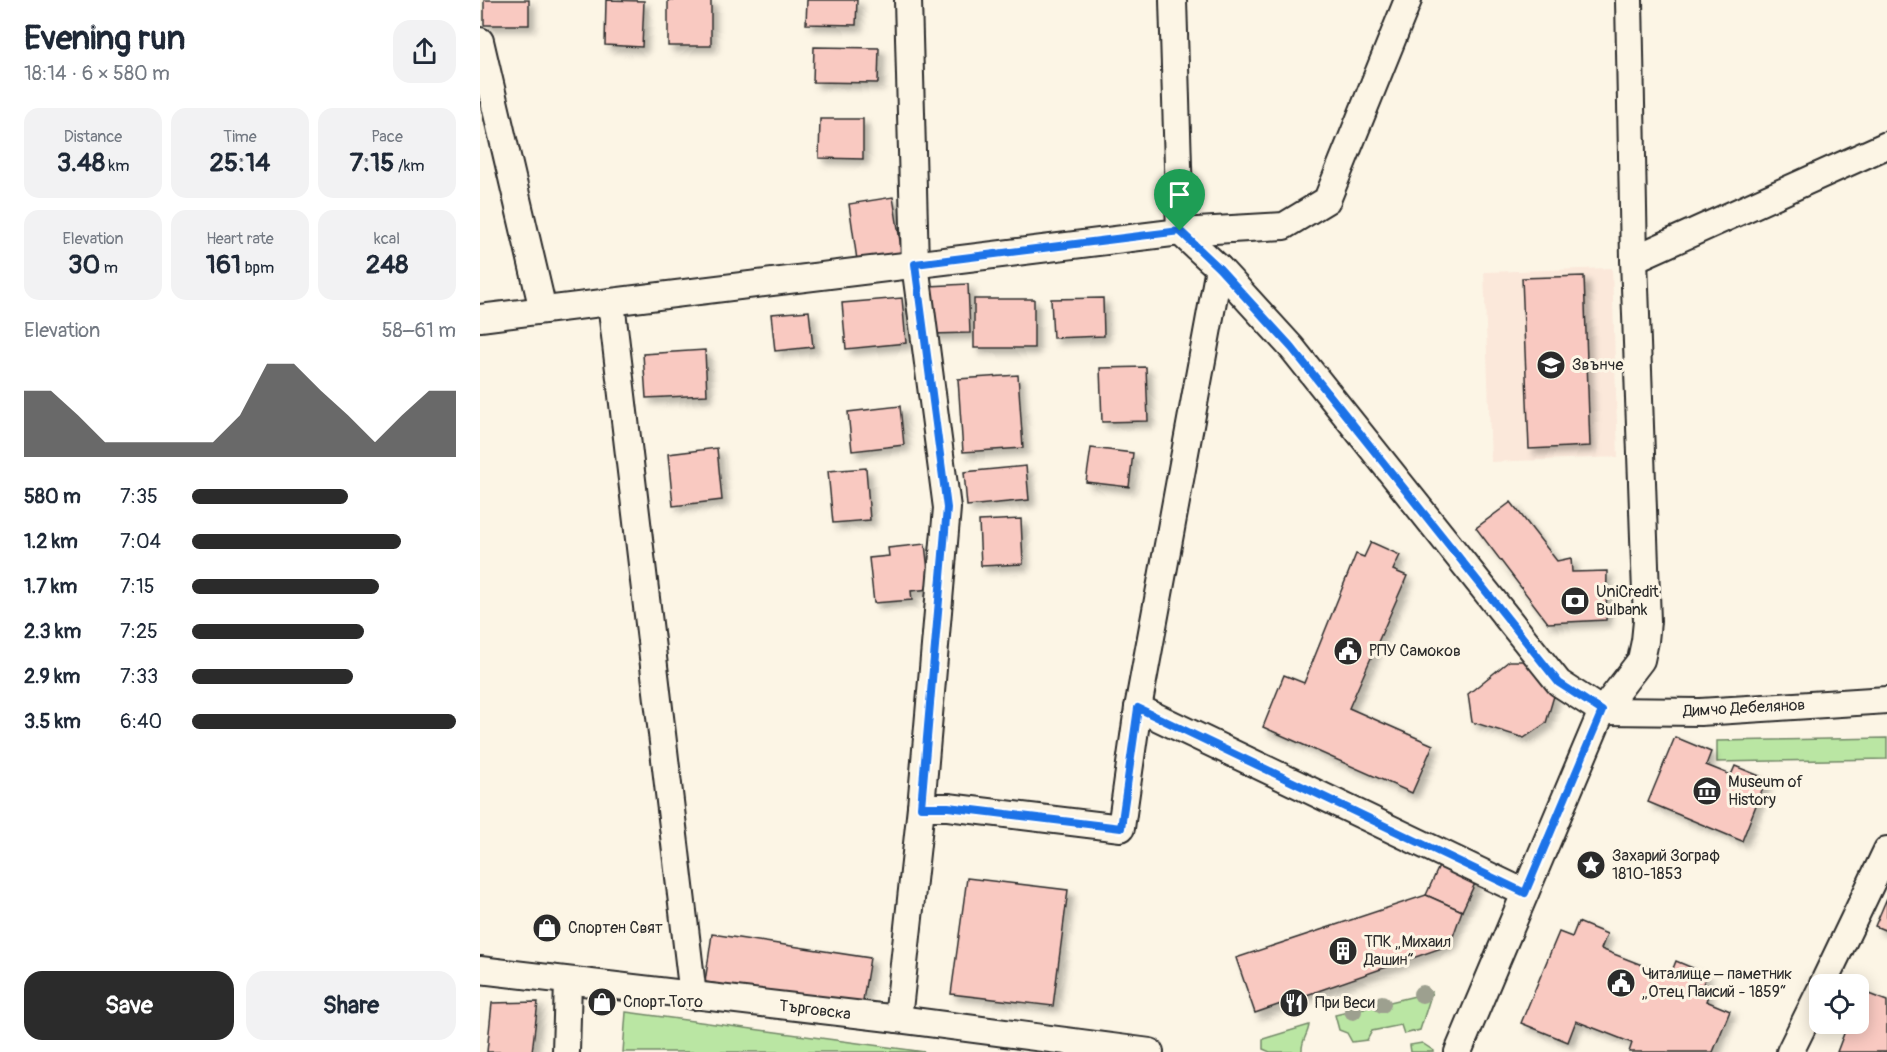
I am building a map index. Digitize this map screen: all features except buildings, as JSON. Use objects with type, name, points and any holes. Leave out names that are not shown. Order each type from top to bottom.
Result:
[{"type":"street","points":[[898,1019],[921,807],[947,508],[915,264],[908,0]]},
{"type":"street","points":[[1173,0],[1180,231],[1219,268],[1292,348],[1559,683],[1602,711]]},
{"type":"street","points":[[480,318],[1180,231],[1284,226],[1327,200],[1408,0]]},
{"type":"street","points":[[1458,1052],[1602,711],[1641,660],[1646,631],[1634,259],[1629,0]]},
{"type":"street","points":[[480,41],[543,310]]},
{"type":"street","points":[[1634,259],[1887,145]]},
{"type":"street","points":[[921,807],[948,807],[1121,828],[1138,708],[1219,268]]},
{"type":"street","points":[[611,302],[693,996]]},
{"type":"street","name":"Димчо Дебелянов","points":[[1602,711],[1700,712],[1887,700]]},
{"type":"street","points":[[1138,708],[1525,893]]},
{"type":"street","points":[[1828,974],[1887,850]]},
{"type":"street","name":"Търговска","points":[[480,970],[898,1019],[1084,1048],[1150,1052]]},
{"type":"street","points":[[566,1052],[568,981]]},
{"type":"street","points":[[1790,1052],[1809,1013]]},
{"type":"shaded area","name":"Звънче","points":[[1612,268],[1618,457],[1491,462],[1484,272]]},
{"type":"green space","points":[[1887,738],[1887,759],[1717,762],[1717,741]]},
{"type":"green space","points":[[1432,992],[1420,1030],[1404,1034],[1401,1025],[1372,1031],[1367,1040],[1352,1042],[1347,1033],[1339,1030],[1335,1015]]},
{"type":"green space","points":[[626,1012],[925,1052],[623,1052]]},
{"type":"green space","points":[[1309,1025],[1302,1052],[1270,1052],[1263,1049],[1263,1039]]},
{"type":"green space","points":[[1422,1043],[1434,1052],[1411,1052],[1410,1045]]},
{"type":"place","name":"Звънче","points":[[1551,365]]},
{"type":"place","name":"UniCredit Bulbank","points":[[1575,601]]},
{"type":"place","name":"РПУ Самоков","points":[[1348,651]]},
{"type":"place","name":"Museum of History","points":[[1707,791]]},
{"type":"place","name":"Захарий Зограф 1810-1853","points":[[1591,865]]},
{"type":"place","name":"Спортен Свят","points":[[547,928]]},
{"type":"place","name":"ТПК „Михаил Дашин“","points":[[1343,951]]},
{"type":"place","name":"Читалище – паметник „Отец Паисий - 1859“","points":[[1621,983]]},
{"type":"place","name":"Спорт Тото","points":[[602,1002]]},
{"type":"place","name":"При Веси","points":[[1294,1003]]},
{"type":"route","points":[[1180,231],[1219,268],[1292,348],[1559,683],[1602,711],[1525,893],[1138,708],[1121,828],[948,807],[921,807],[947,508],[915,264],[1180,231]]}]
